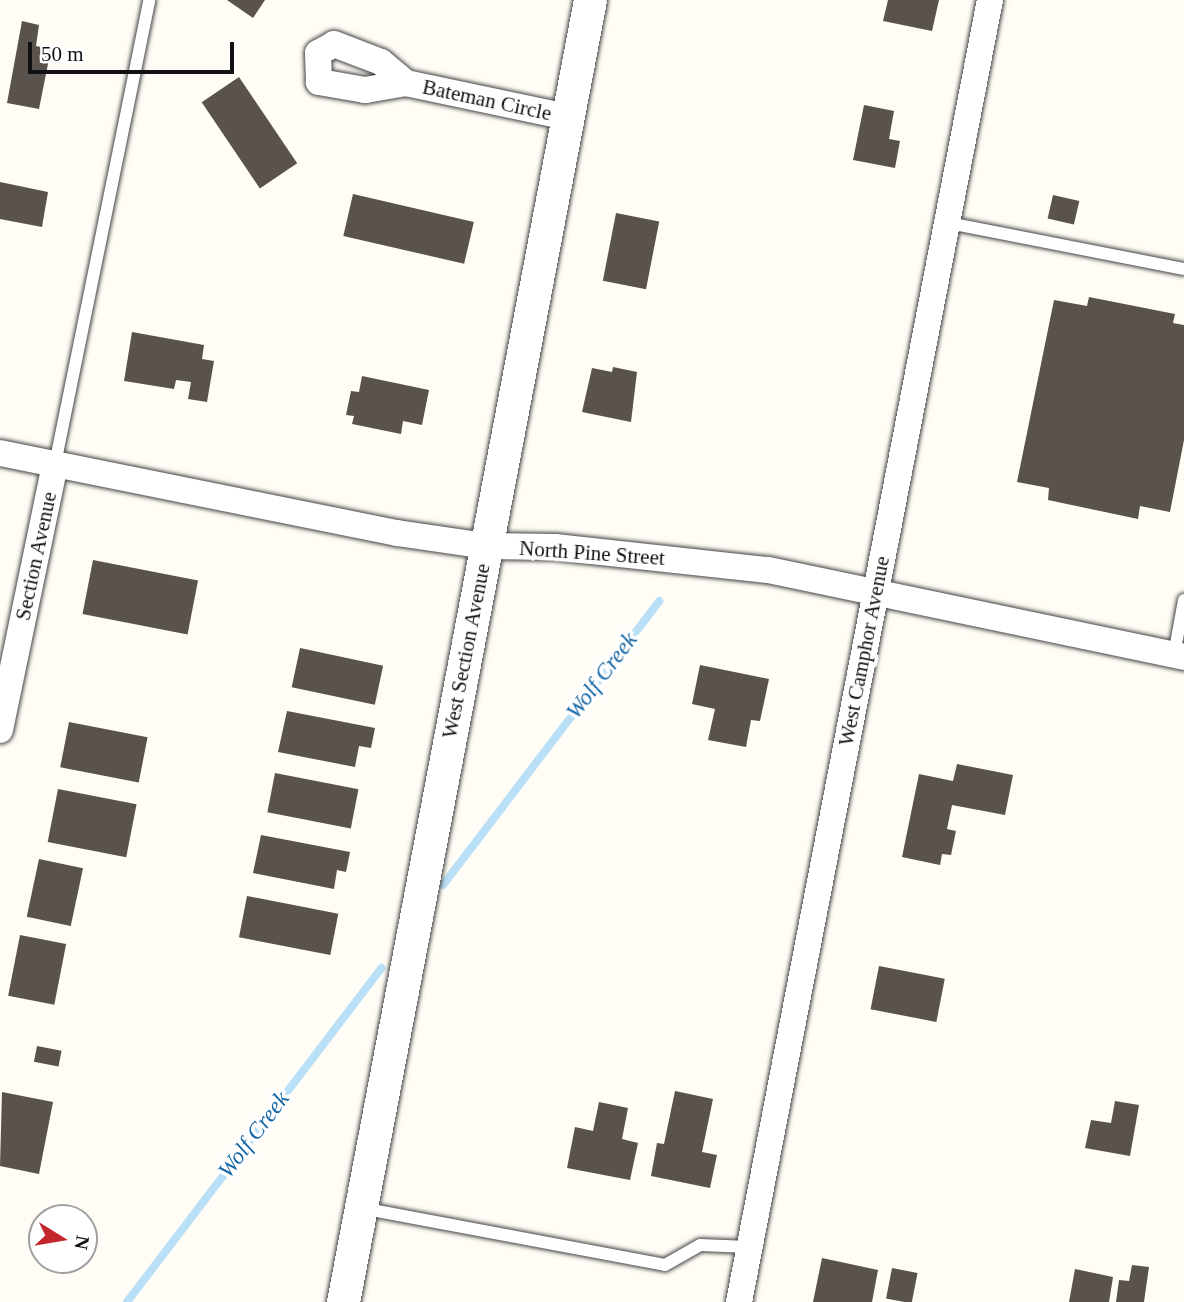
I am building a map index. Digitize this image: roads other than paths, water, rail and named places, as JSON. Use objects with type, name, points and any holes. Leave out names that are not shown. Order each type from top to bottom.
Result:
[{"type":"street","name":"West Section Avenue","points":[[342,1302],[590,0]]},
{"type":"street","name":"West Camphor Avenue","points":[[739,1302],[990,0]]},
{"type":"street","name":"Bateman Circle","points":[[406,83],[568,117]]},
{"type":"street","name":"North Pine Street","points":[[0,453],[397,533],[486,546],[652,556],[768,570],[1179,656]]},
{"type":"street","name":"Section Avenue","points":[[0,730],[55,464]]},
{"type":"lane","points":[[55,464],[149,0]]},
{"type":"lane","points":[[949,223],[1184,269]]},
{"type":"lane","points":[[1179,656],[1184,600]]},
{"type":"lane","points":[[360,1208],[665,1265],[700,1245],[749,1247]]},
{"type":"waterway","name":"Wolf Creek","points":[[443,885],[659,601]]},
{"type":"waterway","name":"Wolf Creek","points":[[127,1302],[381,968]]}]
